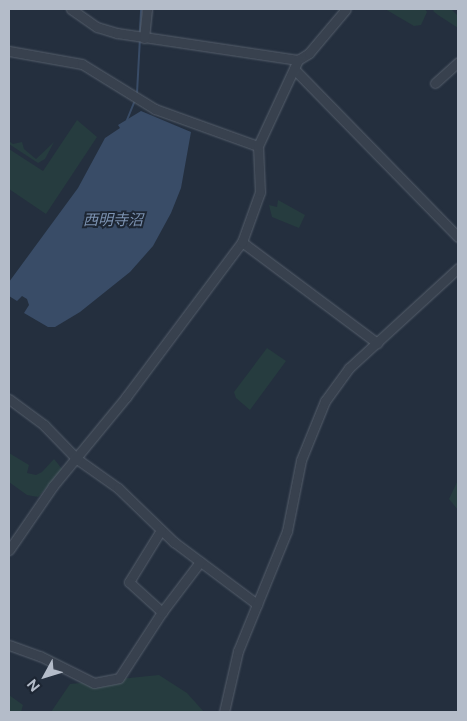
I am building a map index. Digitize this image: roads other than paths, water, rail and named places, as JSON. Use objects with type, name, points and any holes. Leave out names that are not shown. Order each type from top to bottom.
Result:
[{"type":"street","points":[[71,9],[106,30],[144,38],[298,60]]},
{"type":"street","points":[[144,38],[147,9]]},
{"type":"street","points":[[9,550],[53,486],[77,459],[242,242],[260,192],[258,146],[298,60],[309,53],[346,9]]},
{"type":"street","points":[[9,51],[82,64],[155,109],[258,146]]},
{"type":"street","points":[[435,83],[458,62]]},
{"type":"street","points":[[294,69],[458,237]]},
{"type":"street","points":[[242,242],[376,343]]},
{"type":"street","points":[[224,712],[238,651],[287,531],[301,460],[314,424],[333,388],[376,343],[458,268]]},
{"type":"street","points":[[9,399],[44,425],[77,459],[118,488],[161,530],[200,562],[257,604]]},
{"type":"street","points":[[161,530],[130,582],[162,612]]},
{"type":"street","points":[[9,645],[40,656],[94,684],[119,678],[162,612],[200,562]]},
{"type":"water","name":"西明寺沼","points":[[141,111],[191,132],[181,188],[171,213],[153,246],[130,272],[80,312],[55,327],[48,327],[24,313],[29,305],[27,299],[22,296],[17,301],[9,296],[9,282],[78,188],[105,138],[120,128],[118,125]]},
{"type":"waterway","points":[[140,31],[141,9]]},
{"type":"waterway","points":[[137,93],[140,38]]},
{"type":"waterway","points":[[127,120],[135,100]]}]
